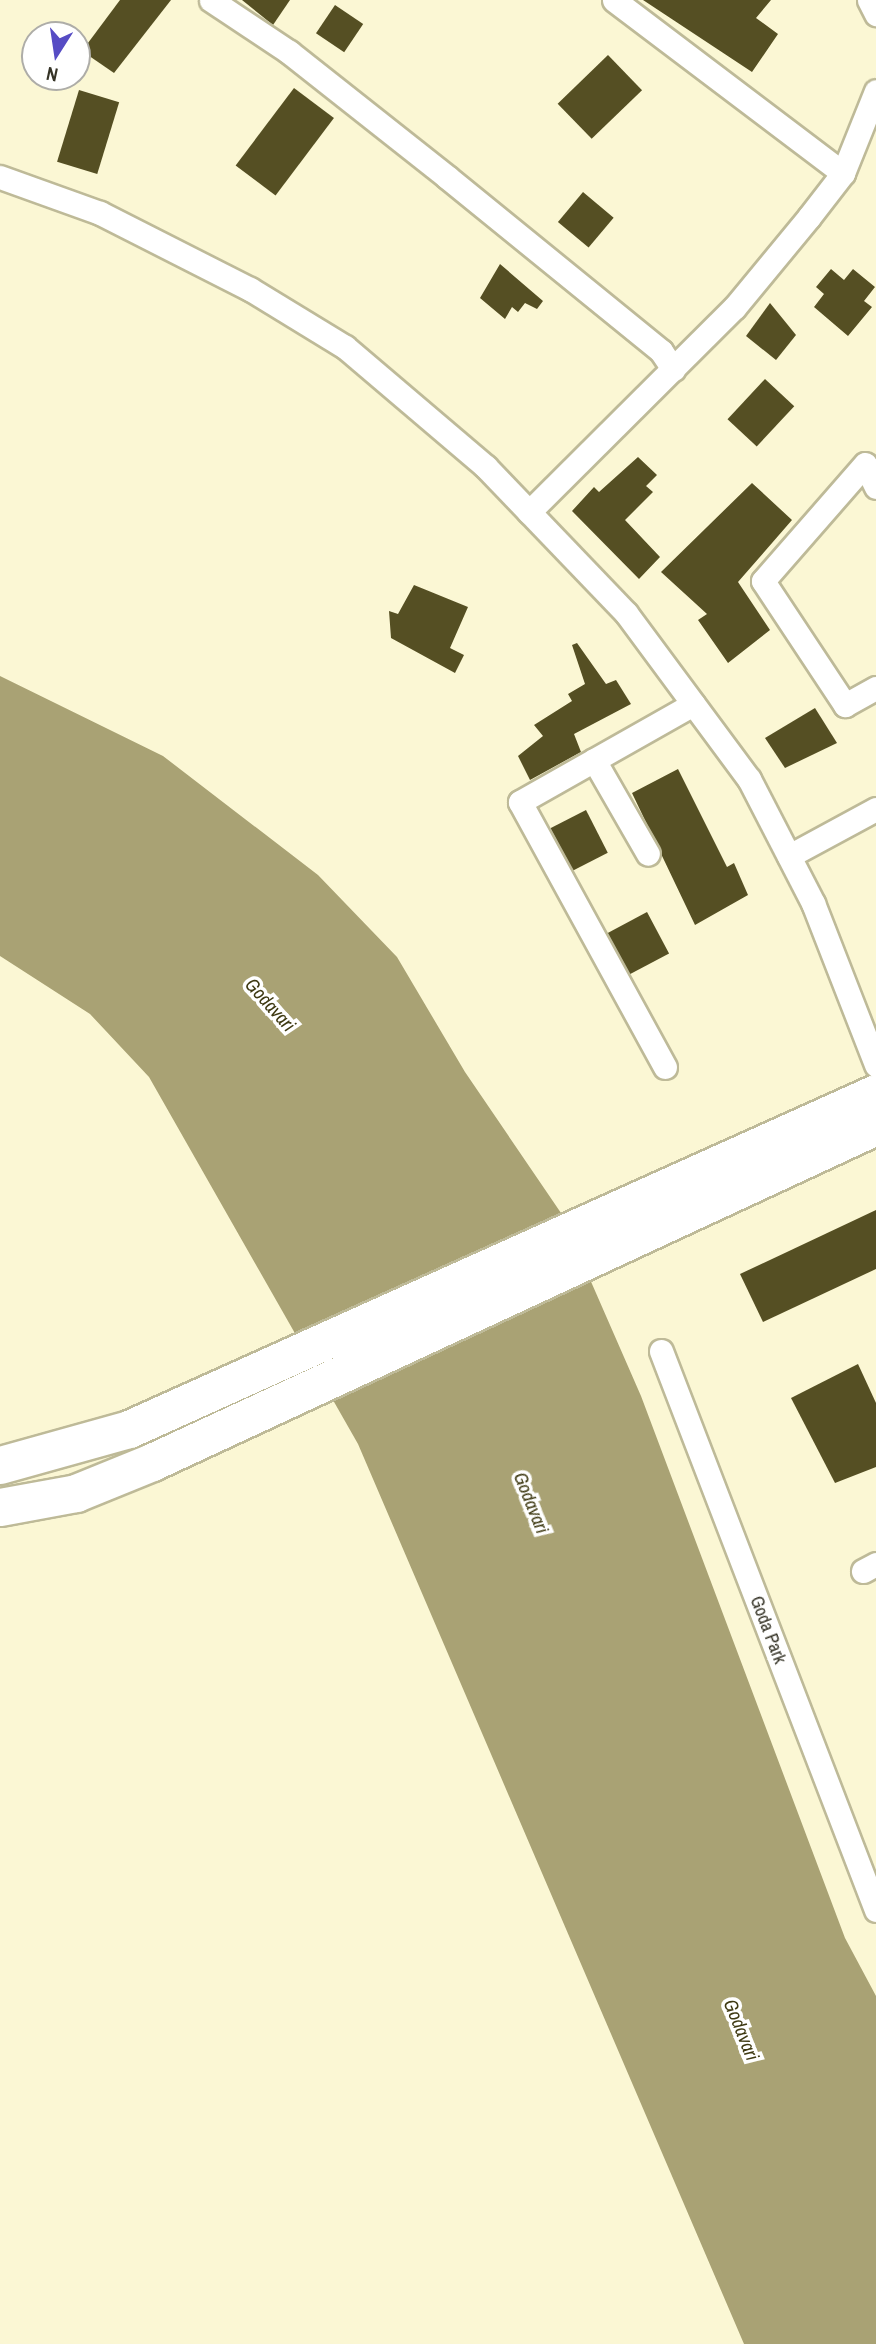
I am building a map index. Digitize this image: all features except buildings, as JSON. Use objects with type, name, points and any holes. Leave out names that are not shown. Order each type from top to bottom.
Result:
[{"type":"main road","points":[[0,1465],[129,1429],[215,1392],[623,1203],[876,1093]]},
{"type":"main road","points":[[0,1507],[76,1493],[152,1462],[651,1227],[876,1126]]},
{"type":"street","points":[[211,0],[289,52],[437,169],[661,351],[673,369]]},
{"type":"street","points":[[614,0],[843,173]]},
{"type":"street","points":[[869,0],[876,14]]},
{"type":"street","points":[[529,512],[734,308],[843,173],[876,91]]},
{"type":"street","points":[[0,177],[100,213],[173,247],[345,348],[486,467],[626,613],[749,779],[813,903],[876,1065]]},
{"type":"street","points":[[876,487],[865,464],[764,581],[845,705],[876,688]]},
{"type":"street","points":[[665,1067],[520,802],[693,704]]},
{"type":"street","points":[[594,760],[648,854]]},
{"type":"street","points":[[789,856],[876,809]]},
{"type":"street","name":"Goda Park","points":[[661,1351],[876,1910]]},
{"type":"water","name":"Godavari","points":[[0,676],[163,756],[318,875],[397,957],[465,1072],[561,1213],[641,1396],[845,1938],[876,1996],[876,2344],[744,2344],[358,1444],[149,1077],[90,1014],[0,956]]}]
